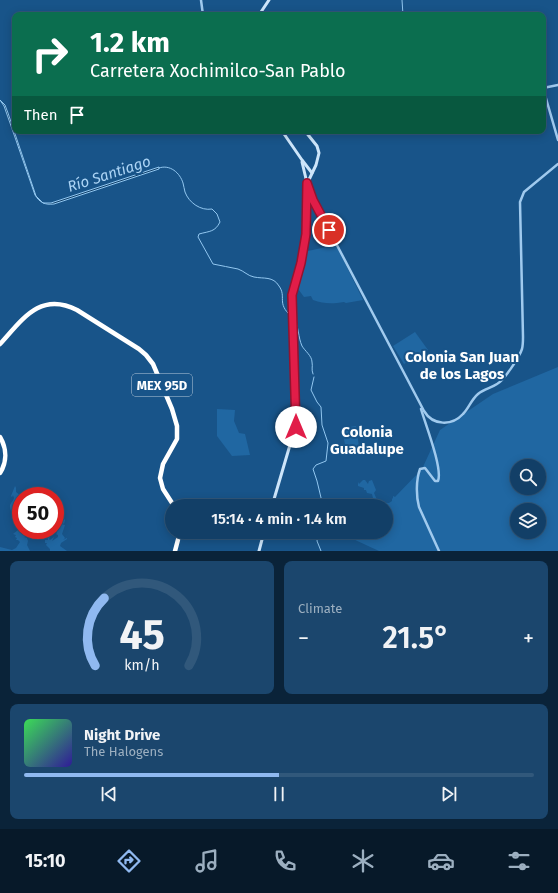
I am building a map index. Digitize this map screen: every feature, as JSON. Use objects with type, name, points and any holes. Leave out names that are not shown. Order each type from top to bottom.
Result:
[{"type":"highway","name":"MEX 95D","points":[[0,344],[29,313],[46,305],[58,304],[77,310],[142,351],[153,364],[177,422],[177,439],[163,464],[160,478],[163,489],[169,499]]},
{"type":"highway","name":"MEX 95D","points":[[0,348],[26,318],[45,308],[58,306],[75,311],[142,354],[149,363],[158,381],[175,423],[173,441],[160,466],[158,479],[161,490],[167,499]]},
{"type":"highway","points":[[0,437],[5,448],[5,464],[0,473]]},
{"type":"highway","points":[[0,442],[3,455],[0,468]]},
{"type":"highway","points":[[176,551],[179,539]]},
{"type":"main road","points":[[261,12],[269,0]]},
{"type":"main road","points":[[284,134],[312,173]]},
{"type":"main road","points":[[307,134],[319,151],[318,160],[307,183]]},
{"type":"main road","points":[[274,499],[296,428],[292,295],[301,263],[306,234],[307,183],[302,160]]},
{"type":"main road","points":[[259,551],[262,539]]},
{"type":"street","points":[[201,0],[203,12]]},
{"type":"street","points":[[546,87],[558,85]]},
{"type":"street","points":[[546,98],[558,140]]},
{"type":"street","points":[[307,183],[318,209],[421,406],[427,416],[435,421],[446,423],[453,422],[464,414],[477,395],[499,384],[520,354],[523,337],[520,202],[524,192],[558,164]]},
{"type":"street","points":[[421,406],[436,459],[439,477],[438,481],[435,481],[425,468],[420,469],[418,477],[417,500],[439,551]]},
{"type":"shaded area","points":[[0,100],[5,105],[12,129],[4,106]]},
{"type":"shaded area","points":[[14,134],[15,134],[36,196],[43,203],[39,200],[35,195]]},
{"type":"shaded area","points":[[159,167],[159,169],[54,204],[43,203],[51,203]]},
{"type":"shaded area","points":[[336,245],[363,300],[346,303],[321,302],[313,300],[311,296],[304,297],[296,286],[303,252]]},
{"type":"shaded area","points":[[415,332],[428,350],[404,364],[393,346]]},
{"type":"shaded area","points":[[558,367],[558,551],[379,551],[353,539],[393,539],[393,496],[395,497],[422,469],[440,430],[493,394]]},
{"type":"shaded area","points":[[217,409],[235,410],[234,421],[239,433],[245,434],[250,455],[232,456],[217,436]]},
{"type":"shaded area","points":[[356,426],[359,447],[346,450],[342,428]]},
{"type":"shaded area","points":[[365,480],[368,484],[369,481],[372,480],[376,490],[374,493],[377,499],[373,499],[372,494],[367,493],[364,488],[358,486],[358,482],[359,484]]},
{"type":"shaded area","points":[[12,502],[12,511],[10,506]]},
{"type":"shaded area","points":[[67,538],[61,543],[60,546],[67,551],[50,551],[46,545],[47,543],[45,543],[45,540],[53,539],[52,541],[55,539],[64,539],[63,540]]},
{"type":"shaded area","points":[[27,539],[27,545],[30,551],[0,551],[0,547],[12,550],[16,548],[20,542],[16,540]]},
{"type":"waterway","points":[[402,0],[403,12]]},
{"type":"waterway","name":"Río Santiago","points":[[159,168],[167,167],[174,170],[182,179],[185,192],[189,200],[204,209],[212,209],[217,214],[220,222],[216,228],[212,231],[199,234],[198,237],[213,264],[238,269],[258,278],[271,279],[277,283],[281,290],[284,307],[291,316]]},
{"type":"waterway","name":"Río Santiago","points":[[294,318],[302,346],[312,360],[313,374]]},
{"type":"waterway","name":"Río Santiago","points":[[314,377],[311,390],[321,407],[322,425],[328,443],[326,461],[316,465],[313,469],[321,499]]},
{"type":"waterway","name":"Río Santiago","points":[[317,539],[321,551]]},
{"type":"district","name":"Colonia San Juan de los Lagos","points":[[462,366]]},
{"type":"district","name":"Colonia Guadalupe","points":[[367,440]]},
{"type":"route","points":[[296,427],[292,295],[301,263],[306,234],[307,183],[313,200],[329,230]]}]
